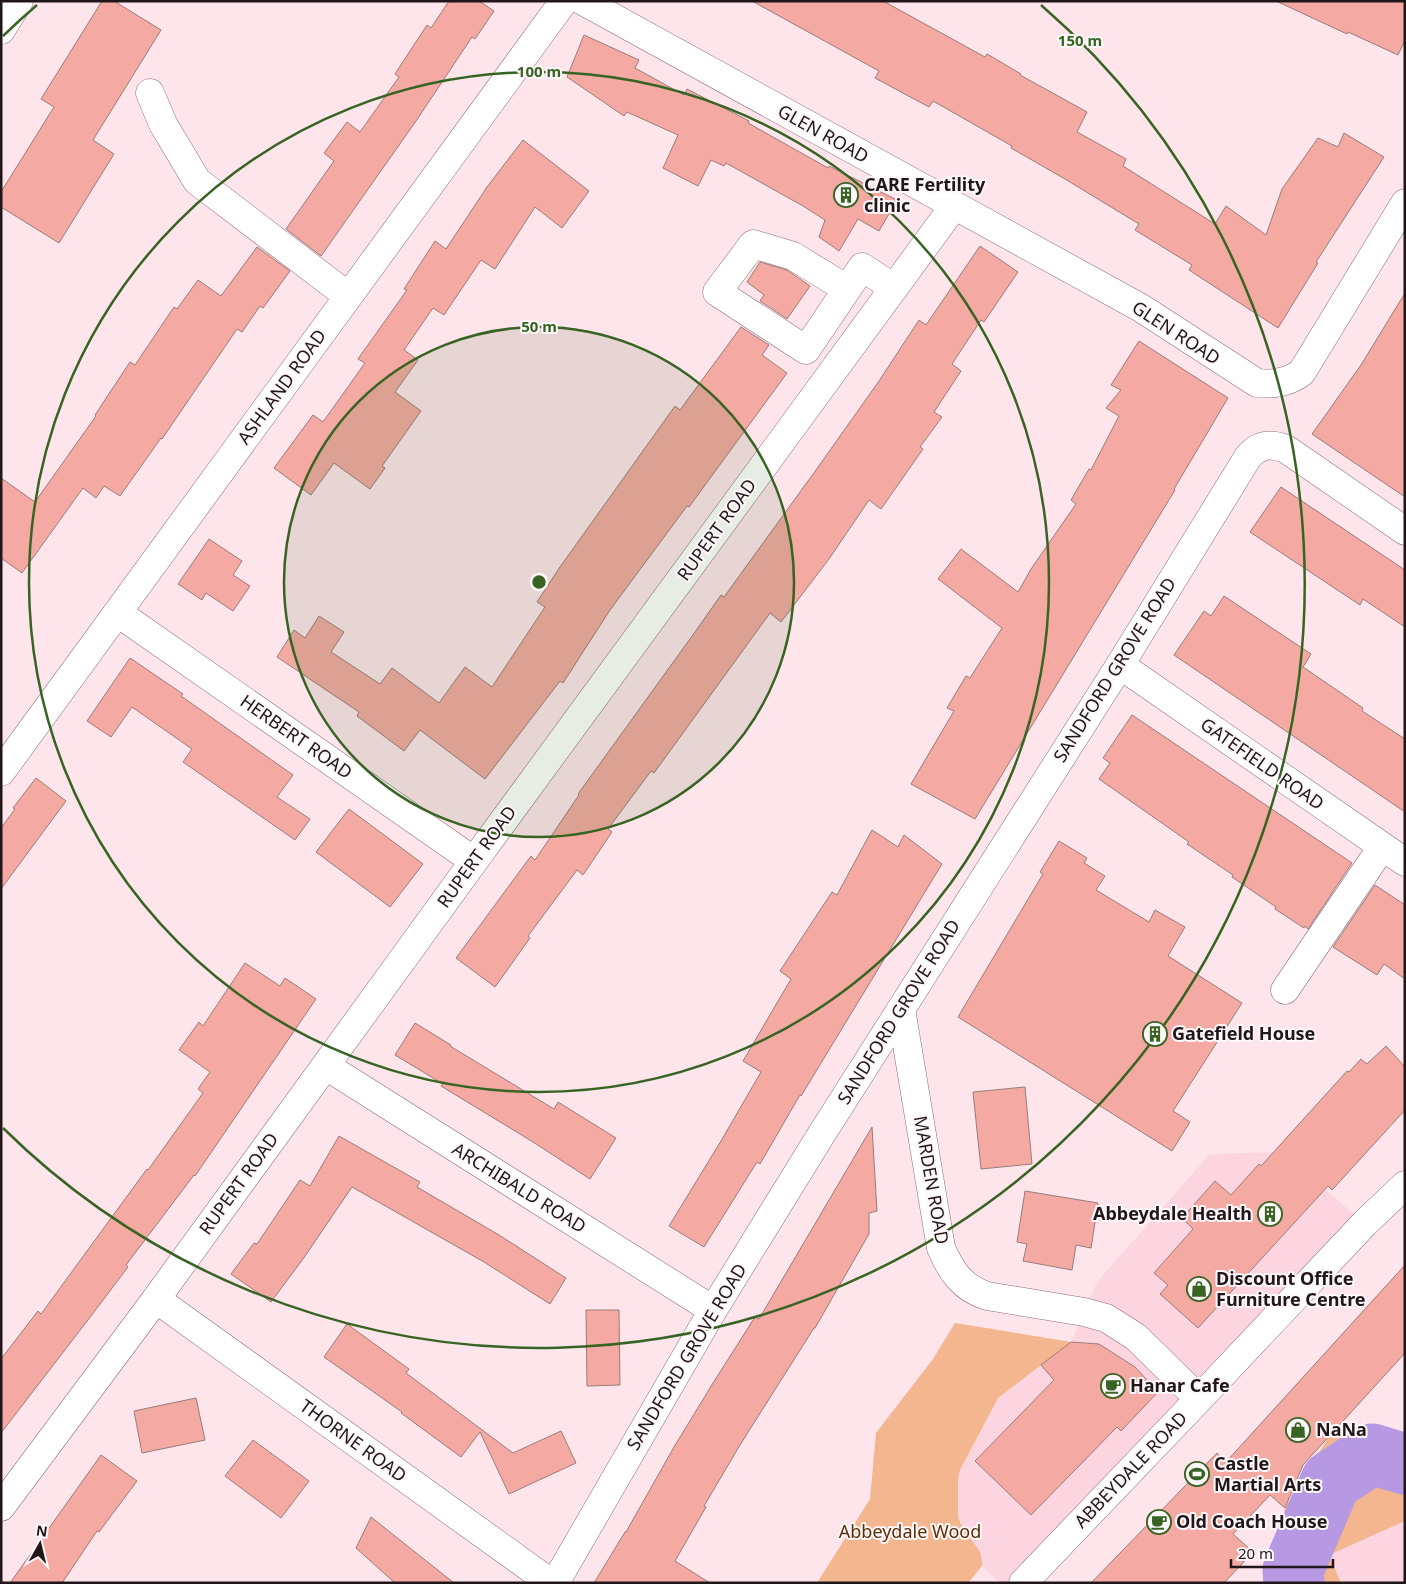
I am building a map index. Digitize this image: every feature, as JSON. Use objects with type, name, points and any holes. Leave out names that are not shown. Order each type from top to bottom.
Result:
[{"type":"street","points":[[1,30],[20,1]]},
{"type":"street","name":"ASHLAND ROAD","points":[[1,772],[564,1]]},
{"type":"street","name":"GLEN ROAD","points":[[583,1],[1140,308],[1252,381],[1261,384],[1284,381],[1298,376],[1302,372],[1405,203]]},
{"type":"street","points":[[150,93],[163,124],[197,181],[348,296]]},
{"type":"street","name":"RUPERT ROAD","points":[[1,1507],[156,1299],[474,860],[954,206]]},
{"type":"street","points":[[846,289],[862,267],[894,288]]},
{"type":"street","name":"SANDFORD GROVE ROAD","points":[[553,1583],[713,1310],[901,1009],[1120,665],[1243,464],[1255,449],[1272,445],[1286,449],[1405,531]]},
{"type":"street","name":"HERBERT ROAD","points":[[118,613],[474,860]]},
{"type":"street","name":"GATEFIELD ROAD","points":[[1120,665],[1405,862]]},
{"type":"street","points":[[1285,990],[1382,847]]},
{"type":"street","name":"MARDEN ROAD","points":[[901,1009],[941,1248],[952,1271],[962,1283],[987,1296],[1084,1312],[1106,1318],[1136,1337],[1199,1400]]},
{"type":"street","name":"ARCHIBALD ROAD","points":[[326,1066],[713,1310]]},
{"type":"street","name":"ABBEYDALE ROAD","points":[[1024,1583],[1405,1184]]},
{"type":"street","name":"THORNE ROAD","points":[[156,1299],[553,1583]]},
{"type":"shaded area","points":[[1284,1152],[1365,1223],[1023,1583],[1000,1583],[982,1566],[982,1560],[958,1516],[958,1474],[998,1398],[1071,1342],[1097,1282],[1210,1154]]},
{"type":"shaded area","points":[[1405,1521],[1405,1583],[1341,1583],[1328,1555]]},
{"type":"green space","name":"Abbeydale Wood","points":[[955,1323],[1071,1342],[998,1398],[960,1470],[958,1478],[958,1516],[961,1524],[980,1552],[982,1566],[968,1583],[817,1583],[870,1499],[876,1433],[933,1359]]},
{"type":"green space","points":[[1331,1433],[1405,1434],[1405,1521],[1329,1555],[1341,1583],[1277,1583],[1274,1568],[1285,1508]]},
{"type":"building","points":[[102,1],[114,1],[161,30],[93,140],[114,154],[59,243],[1,207],[1,192],[54,107],[41,99]]},
{"type":"building","points":[[449,1],[479,1],[494,11],[475,39],[472,37],[416,121],[321,256],[286,229],[334,161],[324,153],[347,122],[360,132],[399,77],[395,74],[427,25],[431,28]]},
{"type":"building","points":[[752,1],[883,1],[985,57],[987,54],[1020,75],[1087,112],[1077,132],[1126,159],[1123,166],[1215,224],[1226,206],[1266,235],[1282,189],[1318,138],[1338,147],[1344,133],[1384,157],[1316,262],[1318,263],[1278,328],[1189,270],[1192,265],[1135,230],[1139,224],[1011,148],[1012,146],[933,101],[929,107],[875,78],[879,71]]},
{"type":"building","points":[[1276,1],[1405,1],[1405,40],[1398,55]]},
{"type":"building","points":[[584,35],[639,60],[635,68],[684,95],[687,89],[749,121],[748,123],[828,168],[829,166],[897,200],[879,231],[858,219],[839,251],[819,237],[825,220],[726,163],[724,166],[711,160],[698,186],[663,168],[678,135],[627,112],[624,116],[567,77]]},
{"type":"building","points":[[523,140],[589,191],[562,228],[535,207],[495,269],[481,260],[444,315],[433,308],[404,350],[418,360],[395,392],[421,411],[382,466],[385,468],[370,489],[334,463],[311,495],[274,468],[313,415],[323,422],[365,363],[358,359],[407,290],[404,289],[435,241],[446,249],[487,187]]},
{"type":"building","points":[[980,246],[1018,272],[984,322],[981,320],[952,364],[961,371],[934,412],[942,417],[920,447],[923,449],[881,509],[869,500],[829,559],[781,622],[770,613],[654,773],[651,771],[608,829],[612,832],[583,875],[577,870],[528,936],[530,938],[495,987],[456,958],[531,856],[535,860],[578,794],[721,595],[724,597],[816,470],[879,381],[919,320],[926,325]]},
{"type":"building","points":[[257,247],[290,271],[263,308],[260,306],[242,332],[237,329],[162,439],[120,496],[104,486],[96,498],[83,488],[22,573],[1,558],[1,478],[35,502],[96,416],[130,362],[135,365],[174,307],[177,309],[198,280],[221,296]]},
{"type":"building","points":[[760,262],[787,270],[810,286],[787,319],[760,301],[764,295],[747,282]]},
{"type":"building","points":[[1405,293],[1405,497],[1312,434],[1361,365]]},
{"type":"building","points":[[741,327],[769,345],[762,355],[787,373],[689,507],[687,506],[610,610],[563,683],[560,681],[485,779],[420,730],[404,751],[357,716],[359,712],[277,657],[294,630],[305,638],[319,616],[344,632],[331,652],[380,684],[392,668],[439,703],[465,667],[492,687],[545,607],[537,602],[560,567],[675,406],[680,410]]},
{"type":"building","points":[[1139,341],[1228,398],[1175,490],[975,819],[911,784],[954,711],[947,708],[966,676],[970,678],[1002,628],[938,579],[961,549],[1018,592],[1031,569],[1076,504],[1071,500],[1089,469],[1091,470],[1119,416],[1106,408],[1121,390],[1111,385]]},
{"type":"building","points":[[1281,487],[1405,570],[1405,627],[1363,599],[1360,605],[1250,532]]},
{"type":"building","points":[[209,539],[242,561],[233,575],[250,586],[233,611],[206,593],[202,600],[178,584]]},
{"type":"building","points":[[1224,596],[1311,654],[1303,667],[1363,708],[1362,711],[1405,739],[1405,812],[1174,655],[1204,611],[1211,616]]},
{"type":"building","points":[[130,658],[183,694],[181,696],[293,775],[277,797],[310,819],[295,840],[183,762],[192,749],[132,707],[111,737],[87,721]]},
{"type":"building","points":[[1132,715],[1352,863],[1308,929],[1275,909],[1276,907],[1232,877],[1233,875],[1187,844],[1189,842],[1099,779],[1110,763],[1103,758]]},
{"type":"building","points":[[36,778],[66,801],[1,889],[1,828],[15,809],[13,808]]},
{"type":"building","points":[[349,809],[423,864],[390,907],[316,852]]},
{"type":"building","points":[[872,830],[898,847],[904,835],[942,864],[800,1095],[760,1164],[757,1162],[704,1247],[669,1226],[761,1072],[743,1061],[791,979],[780,971],[832,892],[837,895]]},
{"type":"building","points":[[1059,841],[1087,858],[1084,863],[1105,876],[1096,890],[1149,922],[1155,910],[1185,927],[1168,956],[1242,1003],[1173,1111],[1190,1122],[1172,1151],[958,1017],[1043,874],[1040,872]]},
{"type":"building","points":[[1375,885],[1405,905],[1405,979],[1384,964],[1377,975],[1333,947]]},
{"type":"building","points":[[245,963],[280,986],[285,978],[316,999],[195,1176],[1,1433],[1,1359],[38,1311],[41,1314],[203,1093],[198,1089],[210,1072],[179,1050],[199,1022],[203,1026]]},
{"type":"building","points":[[415,1023],[554,1109],[558,1102],[616,1138],[590,1179],[395,1055]]},
{"type":"building","points":[[1386,1046],[1405,1067],[1405,1110],[1332,1190],[1328,1186],[1198,1328],[1160,1294],[1168,1285],[1154,1273],[1193,1229],[1182,1218],[1215,1181],[1231,1195],[1259,1164],[1261,1166],[1347,1071],[1349,1072],[1361,1059],[1367,1064]]},
{"type":"building","points":[[1025,1087],[1032,1164],[981,1169],[973,1092]]},
{"type":"building","points":[[872,1127],[877,1211],[869,1213],[869,1234],[815,1328],[740,1445],[704,1506],[706,1507],[675,1561],[710,1583],[594,1583],[713,1383],[755,1317],[759,1319]]},
{"type":"building","points":[[339,1136],[420,1182],[417,1187],[499,1235],[566,1278],[550,1304],[484,1262],[352,1187],[271,1302],[231,1274],[254,1243],[257,1244],[300,1180],[310,1186]]},
{"type":"building","points":[[1025,1191],[1098,1203],[1091,1248],[1076,1245],[1072,1270],[1023,1261],[1027,1244],[1017,1242]]},
{"type":"building","points":[[1405,1265],[1405,1353],[1303,1465],[1285,1508],[1270,1495],[1233,1534],[1253,1552],[1224,1583],[1091,1583],[1217,1453],[1226,1462]]},
{"type":"building","points":[[586,1310],[619,1310],[620,1385],[587,1386]]},
{"type":"building","points":[[347,1324],[409,1369],[406,1373],[513,1453],[561,1431],[576,1463],[509,1494],[480,1432],[461,1457],[402,1412],[324,1357]]},
{"type":"building","points":[[1071,1342],[1099,1344],[1135,1367],[1158,1392],[1121,1431],[1117,1427],[1031,1515],[975,1461],[1054,1380],[1041,1365]]},
{"type":"building","points":[[196,1398],[205,1440],[142,1453],[134,1411]]},
{"type":"building","points":[[253,1440],[309,1481],[281,1518],[225,1476]]},
{"type":"building","points":[[101,1455],[137,1481],[99,1532],[97,1531],[62,1583],[10,1583]]},
{"type":"building","points":[[371,1517],[454,1583],[395,1583],[356,1548]]},
{"type":"waterway","points":[[1294,1583],[1293,1570],[1331,1481],[1372,1454],[1405,1464]]},
{"type":"place","name":"CARE Fertility clinic","points":[[846,195]]},
{"type":"place","name":"Gatefield House","points":[[1155,1034]]},
{"type":"place","name":"Abbeydale Health","points":[[1270,1214]]},
{"type":"place","name":"Discount Office Furniture Centre","points":[[1199,1289]]},
{"type":"place","name":"Hanar Cafe","points":[[1113,1386]]},
{"type":"place","name":"NaNa","points":[[1298,1430]]},
{"type":"place","name":"Castle Martial Arts","points":[[1197,1474]]},
{"type":"place","name":"Old Coach House","points":[[1159,1522]]}]
